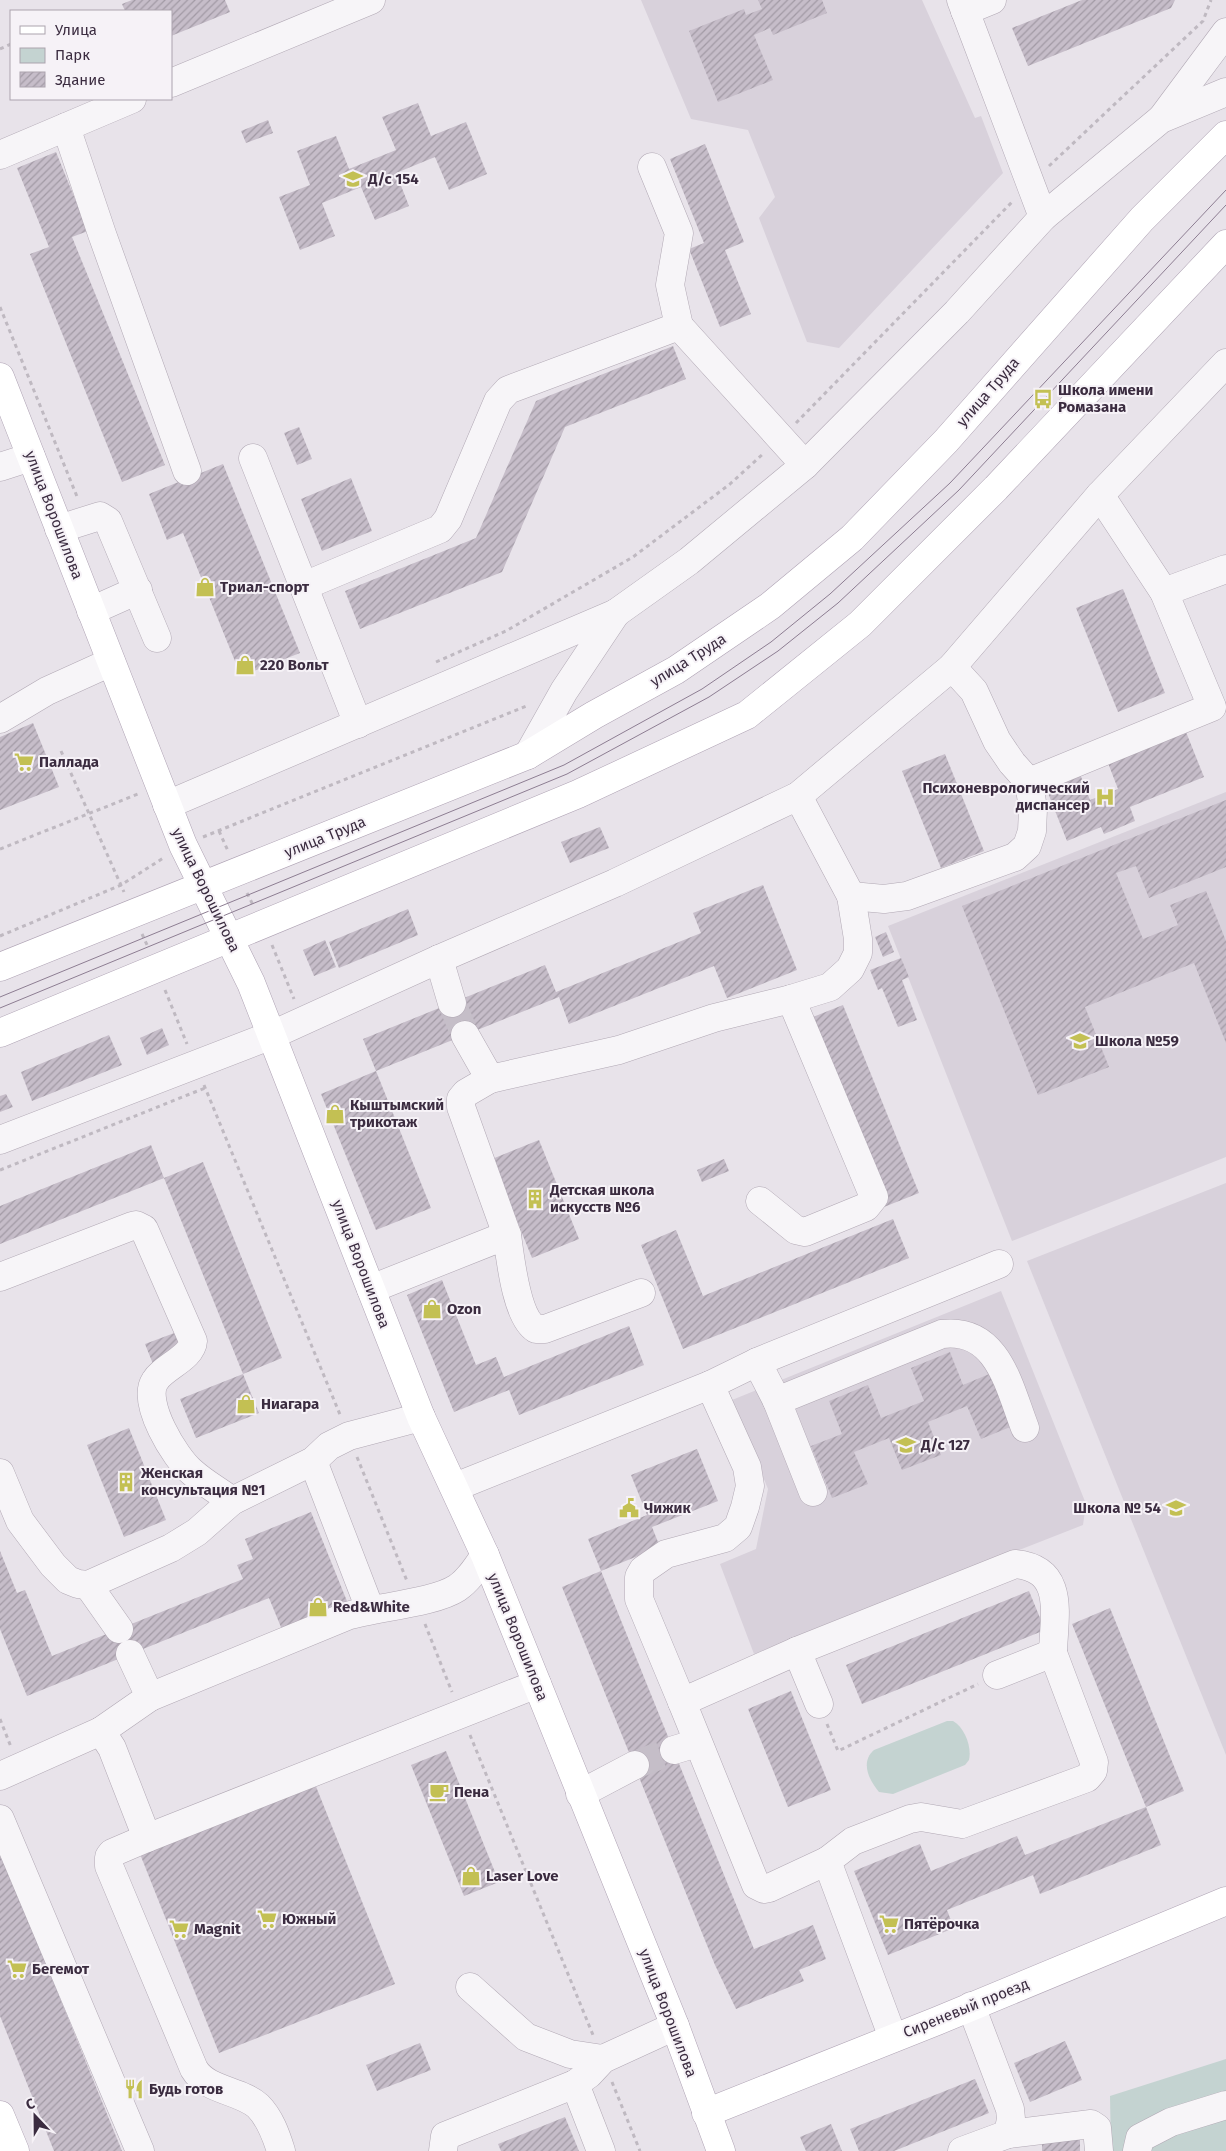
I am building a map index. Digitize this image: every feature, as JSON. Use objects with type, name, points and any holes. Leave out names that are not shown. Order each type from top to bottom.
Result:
[{"type":"main road","name":"улица Труда","points":[[0,966],[528,755],[594,715],[676,670],[770,606],[852,538],[946,441],[1142,219],[1226,135]]},
{"type":"main road","points":[[0,1033],[578,794],[747,716],[860,624],[996,488],[1226,244]]},
{"type":"main road","name":"улица Ворошилова","points":[[0,377],[183,845],[251,983],[421,1417],[485,1555],[675,2026],[721,2151]]},
{"type":"main road","name":"Сиреневый проезд","points":[[706,2112],[893,2038],[1226,1900]]},
{"type":"main road","points":[[0,2115],[15,2151]]},
{"type":"lane","points":[[172,83],[372,0]]},
{"type":"lane","points":[[992,0],[963,5],[1043,217]]},
{"type":"lane","points":[[167,805],[616,613],[689,561],[805,465],[957,312],[1043,217],[1161,120],[1226,32]]},
{"type":"lane","points":[[1161,120],[1226,92]]},
{"type":"lane","points":[[0,154],[130,100]]},
{"type":"lane","points":[[66,126],[102,234],[187,471]]},
{"type":"lane","points":[[652,168],[679,233],[670,285],[679,326],[805,465]]},
{"type":"lane","points":[[304,586],[440,530],[448,519],[498,401],[508,390],[679,326]]},
{"type":"lane","points":[[0,1140],[272,1035],[303,1019],[616,883],[798,796],[952,667],[1100,495],[1226,363]]},
{"type":"lane","points":[[0,467],[31,457]]},
{"type":"lane","points":[[253,458],[358,724]]},
{"type":"lane","points":[[1029,782],[1219,703],[1164,592],[1100,495]]},
{"type":"lane","points":[[59,529],[100,516],[108,521],[157,638]]},
{"type":"lane","points":[[1164,592],[1226,569]]},
{"type":"lane","points":[[91,611],[138,590]]},
{"type":"lane","points":[[528,755],[564,691],[616,613]]},
{"type":"lane","points":[[0,719],[47,691],[111,662]]},
{"type":"lane","points":[[851,896],[884,899],[907,896],[1015,857],[1027,846],[1032,831],[1033,809],[1029,782],[1012,763],[998,741],[974,691],[952,667]]},
{"type":"lane","points":[[641,1293],[545,1329],[536,1329],[530,1323],[513,1281],[507,1234],[461,1103],[466,1093],[490,1079],[573,1058],[619,1050],[714,1018],[791,999],[830,987],[850,969],[858,954],[858,938],[851,896],[798,796]]},
{"type":"lane","points":[[439,959],[452,1003]]},
{"type":"lane","points":[[760,1201],[796,1230],[805,1232],[866,1207],[874,1197],[791,999]]},
{"type":"lane","points":[[465,1035],[490,1079]]},
{"type":"lane","points":[[0,1277],[132,1226],[136,1225],[144,1229],[193,1340],[189,1351],[155,1381],[151,1401],[172,1448],[191,1472],[232,1501]]},
{"type":"lane","points":[[371,1289],[507,1234]]},
{"type":"lane","points":[[455,1487],[710,1385],[757,1362],[999,1264]]},
{"type":"lane","points":[[777,1401],[942,1334],[954,1332],[966,1334],[981,1342],[991,1351],[999,1363],[1025,1428]]},
{"type":"lane","points":[[757,1362],[777,1401],[813,1492]]},
{"type":"lane","points":[[682,1702],[797,1651],[1015,1564],[1028,1566],[1045,1575],[1050,1582],[1054,1610],[1054,1653],[1094,1762],[1094,1767],[1091,1775],[962,1824],[921,1817],[910,1819],[853,1841],[827,1861],[769,1888],[760,1888],[756,1885],[685,1746],[682,1702],[639,1599],[637,1587],[643,1570],[666,1554],[725,1538],[738,1527],[745,1508],[750,1486],[747,1467],[710,1385]]},
{"type":"lane","points":[[0,1473],[20,1521],[53,1565],[68,1580],[88,1585],[171,1548],[197,1532],[232,1501],[313,1461],[329,1446],[349,1436],[421,1417]]},
{"type":"lane","points":[[313,1461],[370,1609]]},
{"type":"lane","points":[[10,1772],[101,1730],[150,1697],[370,1609],[441,1594],[457,1588],[470,1576],[485,1555]]},
{"type":"lane","points":[[88,1585],[119,1629]]},
{"type":"lane","points":[[797,1651],[819,1704]]},
{"type":"lane","points":[[997,1675],[1054,1653]]},
{"type":"lane","points":[[130,1654],[150,1697]]},
{"type":"lane","points":[[281,2151],[272,2126],[257,2106],[204,2080],[194,2069],[109,1866],[109,1857],[112,1853],[147,1838],[537,1684]]},
{"type":"lane","points":[[101,1730],[112,1748],[147,1838]]},
{"type":"lane","points":[[580,1794],[634,1765]]},
{"type":"lane","points":[[0,1819],[140,2151]]},
{"type":"lane","points":[[827,1861],[893,2038]]},
{"type":"lane","points":[[470,1988],[526,2037],[570,2054],[603,2059]]},
{"type":"lane","points":[[971,2006],[1010,2109],[1011,2119],[1008,2134]]},
{"type":"lane","points":[[443,2151],[445,2136],[576,2084],[603,2059],[675,2026]]},
{"type":"lane","points":[[576,2084],[601,2151]]},
{"type":"lane","points":[[1137,2151],[1140,2138],[1171,2122],[1226,2105]]},
{"type":"lane","points":[[962,2151],[1008,2134],[1091,2124],[1097,2128],[1099,2151]]},
{"type":"path","points":[[428,666],[506,630],[633,556],[730,484],[780,439],[1030,184],[1202,21],[1211,0]]},
{"type":"path","points":[[0,307],[86,520]]},
{"type":"path","points":[[0,936],[121,886],[183,845],[564,691]]},
{"type":"path","points":[[0,850],[139,794]]},
{"type":"path","points":[[272,946],[303,1019]]},
{"type":"path","points":[[0,1170],[205,1088]]},
{"type":"path","points":[[819,1704],[838,1750],[997,1675]]},
{"type":"path","points":[[0,1719],[10,1772]]},
{"type":"shaded area","points":[[641,0],[922,0],[975,118],[981,116],[1003,173],[839,348],[807,342],[759,218],[775,197],[748,130],[691,119]]},
{"type":"shaded area","name":"Школа №59","points":[[1226,792],[1226,1157],[1012,1241],[888,926]]},
{"type":"shaded area","name":"Школа № 54","points":[[1226,1183],[1226,1755],[1027,1261]]},
{"type":"shaded area","name":"Д/с 127","points":[[1001,1291],[1086,1504],[1083,1525],[754,1654],[720,1564],[756,1549],[768,1489],[732,1400]]},
{"type":"green space","points":[[947,1721],[953,1721],[957,1724],[967,1738],[970,1755],[965,1765],[893,1794],[879,1792],[869,1777],[867,1765],[867,1760],[874,1750]]},
{"type":"green space","points":[[1226,2059],[1226,2151],[1111,2151],[1110,2096]]},
{"type":"building","points":[[132,0],[225,0],[230,12],[172,36],[172,10],[125,10],[122,4]]},
{"type":"building","points":[[758,0],[822,0],[827,13],[773,35],[770,28],[754,35],[773,80],[718,102],[689,31],[744,9],[746,15],[762,9]]},
{"type":"building","points":[[1082,0],[1175,0],[1171,8],[1028,66],[1012,28]]},
{"type":"building","name":"Д/с 154","points":[[418,103],[431,136],[466,122],[487,174],[449,190],[435,157],[396,173],[409,206],[375,220],[361,187],[322,203],[335,236],[300,250],[279,197],[310,185],[297,151],[336,136],[349,169],[396,150],[382,117]]},
{"type":"building","points":[[268,120],[273,133],[246,143],[241,131]]},
{"type":"building","points":[[705,144],[744,242],[725,250],[751,314],[720,327],[689,249],[704,243],[670,159]]},
{"type":"building","points":[[56,152],[88,231],[72,237],[165,465],[122,482],[30,254],[49,247],[17,168]]},
{"type":"building","points":[[673,346],[686,379],[565,427],[502,572],[360,629],[345,591],[476,538],[536,401]]},
{"type":"building","points":[[299,427],[312,459],[297,465],[284,433]]},
{"type":"building","points":[[223,464],[300,653],[241,676],[183,533],[167,540],[149,494]]},
{"type":"building","points":[[351,478],[372,531],[322,551],[301,499]]},
{"type":"building","points":[[1123,589],[1165,693],[1118,712],[1076,608]]},
{"type":"building","name":"Паллада","points":[[33,723],[59,787],[0,810],[0,737]]},
{"type":"building","points":[[1186,732],[1204,777],[1130,807],[1135,821],[1104,834],[1101,827],[1067,841],[1046,788],[1080,774],[1090,800],[1118,789],[1108,763]]},
{"type":"building","points":[[945,754],[984,851],[941,868],[902,771]]},
{"type":"building","points":[[1226,800],[1226,867],[1149,898],[1136,866],[1116,873],[1143,939],[1178,925],[1170,905],[1206,891],[1226,941],[1226,1043],[1194,963],[1085,1007],[1109,1067],[1038,1095],[962,906]]},
{"type":"building","points":[[600,827],[609,848],[570,863],[561,842]]},
{"type":"building","points":[[763,885],[797,970],[727,998],[714,966],[569,1024],[559,997],[376,1071],[363,1039],[545,965],[556,992],[701,933],[693,913]]},
{"type":"building","points":[[408,909],[418,935],[339,968],[329,942]]},
{"type":"building","points":[[886,932],[894,952],[883,957],[875,937]]},
{"type":"building","points":[[325,940],[336,967],[314,976],[303,950]]},
{"type":"building","points":[[901,958],[909,977],[902,980],[917,1020],[898,1027],[882,988],[878,990],[870,970]]},
{"type":"building","points":[[843,1005],[919,1193],[884,1207],[808,1019]]},
{"type":"building","points":[[162,1028],[169,1045],[147,1055],[140,1038]]},
{"type":"building","points":[[109,1035],[122,1065],[32,1101],[21,1072]]},
{"type":"building","points":[[376,1071],[431,1208],[376,1230],[321,1094]]},
{"type":"building","points":[[6,1094],[13,1107],[0,1112],[0,1096]]},
{"type":"building","name":"Детская школа искусств №6","points":[[539,1140],[579,1239],[532,1258],[492,1159]]},
{"type":"building","points":[[151,1145],[164,1178],[0,1244],[0,1206]]},
{"type":"building","points":[[724,1159],[729,1171],[702,1182],[697,1170]]},
{"type":"building","points":[[203,1162],[282,1358],[243,1374],[164,1178]]},
{"type":"building","points":[[893,1219],[909,1258],[683,1349],[641,1245],[676,1230],[703,1296]]},
{"type":"building","points":[[442,1280],[476,1365],[496,1357],[504,1377],[629,1326],[644,1365],[519,1415],[509,1390],[454,1412],[407,1295]]},
{"type":"building","points":[[177,1332],[185,1351],[153,1364],[145,1344]]},
{"type":"building","points":[[950,1352],[963,1385],[994,1372],[1015,1425],[981,1439],[967,1406],[928,1422],[941,1455],[902,1470],[889,1438],[854,1452],[868,1484],[832,1498],[811,1446],[842,1434],[829,1401],[868,1385],[881,1418],[924,1401],[911,1368]]},
{"type":"building","points":[[243,1374],[259,1413],[196,1438],[180,1399]]},
{"type":"building","name":"Женская консультация №1","points":[[129,1428],[166,1520],[124,1537],[87,1445]]},
{"type":"building","points":[[697,1449],[718,1501],[652,1527],[660,1547],[601,1571],[588,1539],[647,1515],[631,1475]]},
{"type":"building","points":[[311,1512],[351,1611],[285,1637],[269,1598],[27,1696],[0,1629],[0,1551],[17,1593],[25,1590],[52,1656],[243,1579],[237,1565],[253,1559],[245,1539]]},
{"type":"building","points":[[601,1571],[754,1949],[813,1925],[826,1959],[799,1970],[804,1981],[736,2009],[715,1965],[562,1587]]},
{"type":"building","points":[[1029,1591],[1045,1630],[862,1704],[846,1665]]},
{"type":"building","points":[[1110,1608],[1184,1791],[1146,1807],[1072,1624]]},
{"type":"building","points":[[791,1691],[831,1790],[788,1807],[748,1709]]},
{"type":"building","points":[[446,1751],[499,1882],[464,1896],[411,1765]]},
{"type":"building","name":"Южный","points":[[315,1784],[395,1984],[219,2053],[140,1854]]},
{"type":"building","points":[[1146,1807],[1161,1845],[1040,1894],[1033,1875],[947,1910],[954,1928],[888,1955],[854,1871],[920,1844],[931,1871],[1017,1836],[1025,1855]]},
{"type":"building","points":[[0,1850],[122,2151],[54,2151],[0,2016]]},
{"type":"building","points":[[1065,2041],[1082,2080],[1030,2102],[1014,2063]]},
{"type":"building","points":[[420,2043],[431,2070],[377,2091],[366,2065]]},
{"type":"building","points":[[975,2079],[989,2113],[894,2151],[859,2151],[850,2129]]},
{"type":"building","points":[[565,2117],[579,2151],[501,2151],[498,2144]]},
{"type":"building","points":[[831,2124],[842,2151],[806,2151],[800,2137]]},
{"type":"building","points":[[1080,2133],[1080,2151],[1042,2151],[1042,2134]]},
{"type":"tunnel","points":[[452,1003],[465,1035]]},
{"type":"tunnel","points":[[635,1765],[674,1750]]},
{"type":"tram line","points":[[0,997],[564,765],[702,689],[771,642],[830,594],[950,483],[1226,190]]},
{"type":"tram line","points":[[0,1008],[567,774],[709,697],[778,651],[838,603],[959,490],[1226,205]]},
{"type":"place","name":"Д/с 154","points":[[353,179]]},
{"type":"place","name":"Школа имени Ромазана","points":[[1043,399]]},
{"type":"place","name":"Триал-спорт","points":[[205,587]]},
{"type":"place","name":"220 Вольт","points":[[245,665]]},
{"type":"place","name":"Паллада","points":[[24,762]]},
{"type":"place","name":"Психоневрологический диспансер","points":[[1105,797]]},
{"type":"place","name":"Школа №59","points":[[1080,1041]]},
{"type":"place","name":"Кыштымский трикотаж","points":[[335,1114]]},
{"type":"place","name":"Детская школа искусств №6","points":[[535,1199]]},
{"type":"place","name":"Ozon","points":[[432,1309]]},
{"type":"place","name":"Ниагара","points":[[246,1404]]},
{"type":"place","name":"Д/с 127","points":[[906,1445]]},
{"type":"place","name":"Женская консультация №1","points":[[126,1482]]},
{"type":"place","name":"Чижик","points":[[629,1508]]},
{"type":"place","name":"Школа № 54","points":[[1176,1508]]},
{"type":"place","name":"Red&White","points":[[318,1607]]},
{"type":"place","name":"Пена","points":[[439,1792]]},
{"type":"place","name":"Laser Love","points":[[471,1876]]},
{"type":"place","name":"Южный","points":[[267,1919]]},
{"type":"place","name":"Пятёрочка","points":[[889,1924]]},
{"type":"place","name":"Magnit","points":[[179,1929]]},
{"type":"place","name":"Бегемот","points":[[17,1969]]},
{"type":"place","name":"Будь готов","points":[[134,2089]]}]
